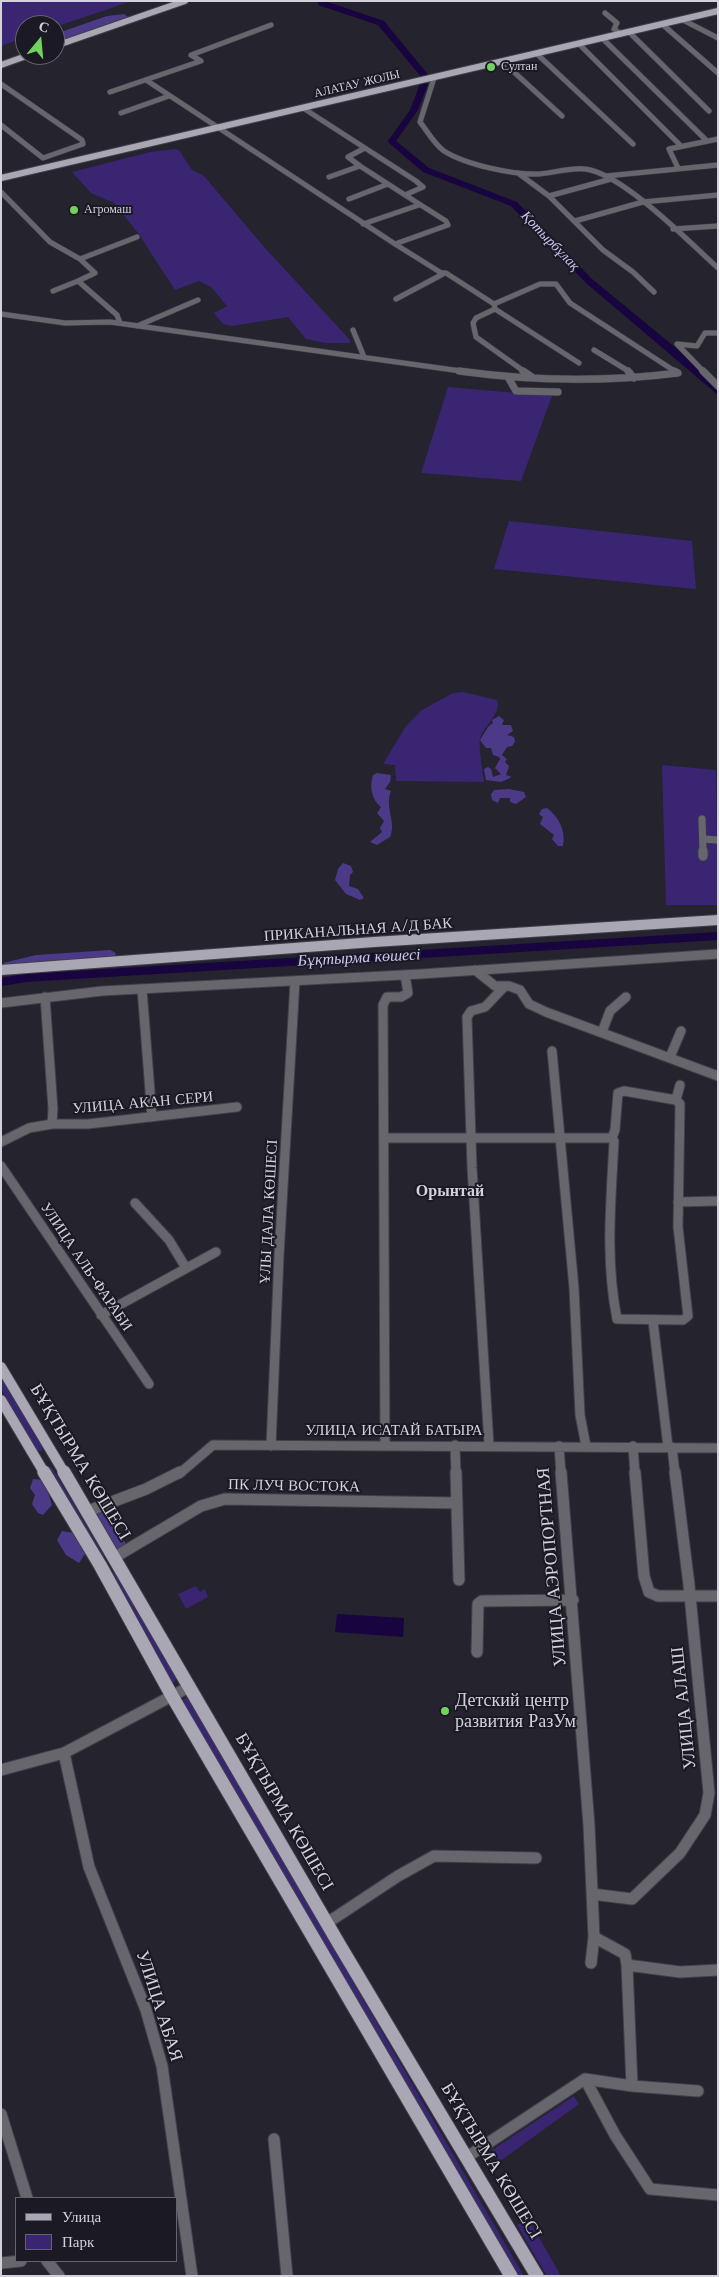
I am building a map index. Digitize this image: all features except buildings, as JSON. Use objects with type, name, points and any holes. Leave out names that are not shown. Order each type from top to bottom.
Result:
[{"type":"main road","points":[[65,43],[185,1]]},
{"type":"main road","name":"АЛАТАУ ЖОЛЫ","points":[[1,178],[718,11]]},
{"type":"main road","points":[[1,65],[15,60]]},
{"type":"main road","name":"ПРИКАНАЛЬНАЯ А/Д БАК","points":[[1,970],[374,942],[718,920]]},
{"type":"main road","name":"БҰҚТЫРМА КӨШЕСІ","points":[[1,1367],[116,1557],[189,1687],[327,1923],[537,2276]]},
{"type":"main road","points":[[1,1400],[100,1565],[172,1696],[511,2276]]},
{"type":"main road","points":[[38,1461],[53,1454]]},
{"type":"main road","points":[[100,1565],[116,1557]]},
{"type":"street","points":[[605,12],[617,23],[614,29],[621,34]]},
{"type":"street","points":[[683,20],[718,38]]},
{"type":"street","points":[[662,24],[718,73]]},
{"type":"street","points":[[110,92],[201,61],[191,55],[271,25]]},
{"type":"street","points":[[629,32],[709,111]]},
{"type":"street","points":[[602,38],[707,141]]},
{"type":"street","points":[[579,44],[681,146]]},
{"type":"street","points":[[537,54],[633,144]]},
{"type":"street","points":[[503,62],[514,70],[562,116]]},
{"type":"street","points":[[434,78],[420,122],[443,151],[475,164],[518,173],[550,174],[585,169],[608,178],[644,202],[718,268]]},
{"type":"street","points":[[146,80],[442,274]]},
{"type":"street","points":[[1,84],[82,140],[83,144],[43,158],[1,124]]},
{"type":"street","points":[[121,112],[169,96]]},
{"type":"street","points":[[303,108],[422,187],[405,195]]},
{"type":"street","points":[[678,168],[669,149],[718,139]]},
{"type":"street","points":[[363,149],[348,156],[360,166],[446,221],[448,225],[395,244]]},
{"type":"street","points":[[549,196],[608,178],[678,168],[718,165]]},
{"type":"street","points":[[329,177],[360,166]]},
{"type":"street","points":[[518,173],[534,187],[549,196],[603,250],[654,292]]},
{"type":"street","points":[[349,199],[388,184]]},
{"type":"street","points":[[1,192],[50,242],[80,259],[94,273],[53,291]]},
{"type":"street","points":[[576,221],[644,202],[718,195]]},
{"type":"street","points":[[363,224],[419,205]]},
{"type":"street","points":[[673,229],[718,226]]},
{"type":"street","points":[[80,259],[137,236]]},
{"type":"street","points":[[708,259],[718,258]]},
{"type":"street","points":[[396,300],[446,273],[579,363]]},
{"type":"street","points":[[78,281],[117,315],[120,323]]},
{"type":"street","points":[[1,314],[65,323],[120,323],[282,348],[364,357],[508,377],[634,378],[677,374],[678,372],[570,303],[556,284],[540,284],[494,306],[476,318],[473,323],[476,337],[532,377]]},
{"type":"street","points":[[137,326],[198,300]]},
{"type":"street","points":[[353,330],[364,357]]},
{"type":"street","points":[[718,332],[705,333],[698,345],[678,344],[718,386]]},
{"type":"street","points":[[594,350],[632,373],[634,378]]},
{"type":"street","points":[[508,377],[516,391],[558,392]]},
{"type":"street","points":[[702,819],[703,856]]},
{"type":"street","points":[[703,839],[718,840]]},
{"type":"street","points":[[1,1003],[45,997],[142,989],[405,975],[718,954]]},
{"type":"street","points":[[475,970],[495,986],[520,990],[529,1004],[718,1076]]},
{"type":"street","points":[[385,1446],[383,1005],[387,997],[401,997],[408,993],[405,975]]},
{"type":"street","name":"ҰЛЫ ДАЛА КӨШЕСІ","points":[[271,1446],[295,981]]},
{"type":"street","points":[[489,1445],[471,1140],[467,1017],[471,1010],[485,1007],[504,986]]},
{"type":"street","points":[[142,989],[152,1117]]},
{"type":"street","points":[[1,1142],[30,1128],[52,1124],[53,1109],[45,997]]},
{"type":"street","points":[[602,1032],[610,1011],[626,997]]},
{"type":"street","points":[[670,1057],[681,1031]]},
{"type":"street","points":[[552,1051],[574,1288],[580,1415],[586,1446]]},
{"type":"street","points":[[676,1100],[680,1085]]},
{"type":"street","points":[[633,1091],[676,1100],[680,1104],[681,1110],[678,1228],[688,1316],[683,1320],[628,1321],[617,1318],[616,1314],[609,1236],[610,1182],[614,1141],[612,1138],[618,1093],[633,1091]]},
{"type":"street","name":"УЛИЦА АКАН СЕРИ","points":[[52,1124],[88,1124],[237,1107]]},
{"type":"street","points":[[384,1138],[471,1140],[612,1138]]},
{"type":"street","name":"УЛИЦА АЛЬ-ФАРАБИ","points":[[1,1166],[149,1384]]},
{"type":"street","points":[[678,1202],[718,1201]]},
{"type":"street","points":[[135,1203],[169,1240],[186,1268]]},
{"type":"street","points":[[101,1315],[216,1252]]},
{"type":"street","name":"УЛИЦА АЛАШ","points":[[592,1894],[632,1899],[680,1853],[705,1815],[709,1794],[690,1596],[653,1321]]},
{"type":"street","name":"УЛИЦА ИСАТАЙ БАТЫРА","points":[[88,1511],[176,1475],[191,1464],[202,1451],[213,1445],[489,1445],[718,1448]]},
{"type":"street","points":[[455,1445],[459,1580]]},
{"type":"street","name":"УЛИЦА АЭРОПОРТНАЯ","points":[[559,1446],[564,1526],[573,1600],[592,1894],[594,1937],[591,1963]]},
{"type":"street","points":[[633,1446],[646,1585],[649,1592],[658,1596],[718,1596]]},
{"type":"street","name":"ПК ЛУЧ ВОСТОКА","points":[[116,1557],[201,1506],[225,1500],[457,1504]]},
{"type":"street","points":[[477,1652],[478,1604],[482,1601],[573,1600]]},
{"type":"street","points":[[1,1770],[64,1753],[189,1687]]},
{"type":"street","name":"УЛИЦА АБАЯ","points":[[64,1753],[89,1867],[146,2010],[162,2066],[192,2276]]},
{"type":"street","points":[[327,1923],[398,1876],[434,1856],[518,1856],[536,1858]]},
{"type":"street","points":[[594,1937],[625,1954],[632,2086]]},
{"type":"street","points":[[627,1965],[680,1972],[718,1970]]},
{"type":"street","points":[[585,2079],[615,2135],[650,2189],[718,2195]]},
{"type":"street","points":[[467,2157],[585,2079],[632,2086],[698,2091]]},
{"type":"street","points":[[1,2114],[27,2197]]},
{"type":"street","points":[[274,2139],[287,2276]]},
{"type":"street","points":[[1,2263],[15,2262]]},
{"type":"street","points":[[48,2262],[59,2276]]},
{"type":"green space","points":[[1,1],[132,1],[65,24],[65,15],[15,15],[15,41],[1,46]]},
{"type":"green space","points":[[179,150],[191,169],[204,176],[265,248],[351,341],[349,343],[326,343],[306,339],[288,317],[232,326],[223,324],[214,313],[227,306],[211,287],[199,281],[175,290],[138,233],[114,203],[91,193],[72,172],[150,152]]},
{"type":"green space","points":[[448,387],[552,396],[521,481],[421,473]]},
{"type":"green space","points":[[509,521],[692,541],[696,589],[494,569]]},
{"type":"green space","points":[[463,692],[497,700],[498,705],[495,715],[480,739],[484,782],[396,781],[395,765],[383,764],[406,726],[422,710],[453,693]]},
{"type":"green space","points":[[662,765],[716,770],[718,905],[666,905]]},
{"type":"green space","points":[[1,1378],[42,1447],[42,1452],[37,1450],[1,1389]]},
{"type":"green space","points":[[48,1465],[53,1469],[104,1556],[104,1560]]},
{"type":"green space","points":[[111,1571],[115,1574],[176,1678],[175,1682],[172,1682],[166,1675]]},
{"type":"green space","points":[[196,1586],[200,1592],[205,1589],[208,1597],[186,1609],[178,1594]]},
{"type":"green space","points":[[186,1697],[524,2276],[517,2276],[186,1706],[183,1700]]},
{"type":"green space","points":[[574,2096],[579,2104],[499,2162],[492,2150]]},
{"type":"green space","points":[[528,2218],[561,2276],[547,2276],[517,2225]]},
{"type":"shaded area","points":[[124,14],[130,18],[65,41],[65,31],[107,16]]},
{"type":"shaded area","points":[[499,716],[504,720],[502,725],[511,725],[513,731],[507,735],[514,737],[515,742],[512,746],[507,747],[502,755],[507,759],[505,762],[509,766],[506,775],[512,777],[501,782],[486,780],[484,769],[488,767],[491,769],[493,777],[501,774],[495,768],[500,759],[493,755],[491,748],[486,748],[480,740],[488,727],[493,723],[492,720]]},
{"type":"shaded area","points":[[377,773],[391,775],[390,782],[385,789],[391,791],[389,803],[392,831],[390,837],[377,845],[370,842],[382,832],[380,828],[384,821],[377,813],[381,807],[375,801],[371,788],[373,775]]},
{"type":"shaded area","points":[[509,789],[524,792],[526,797],[516,804],[510,802],[510,798],[500,798],[498,803],[492,800],[491,794],[494,790]]},
{"type":"shaded area","points":[[547,808],[561,825],[564,840],[563,846],[558,846],[552,839],[554,835],[540,824],[543,817],[539,814],[542,809]]},
{"type":"shaded area","points":[[343,863],[351,866],[353,872],[350,875],[349,886],[358,889],[364,898],[360,900],[346,894],[335,880],[338,869]]},
{"type":"shaded area","points":[[110,950],[116,953],[115,956],[4,965],[3,963],[36,955]]},
{"type":"shaded area","points":[[33,1479],[44,1480],[52,1505],[43,1515],[38,1513],[32,1504],[35,1495],[30,1488]]},
{"type":"shaded area","points":[[106,1509],[126,1544],[117,1550],[93,1513]]},
{"type":"shaded area","points":[[62,1531],[73,1533],[85,1554],[79,1563],[66,1555],[57,1540]]},
{"type":"shaded area","points":[[337,1614],[404,1618],[403,1637],[335,1632]]},
{"type":"waterway","name":"Қотырбұлақ","points":[[322,1],[321,3],[381,23],[426,77]]},
{"type":"waterway","name":"Қотырбұлақ","points":[[424,84],[414,110],[392,141],[426,170],[514,204],[589,281],[673,350],[718,392]]},
{"type":"waterway","name":"Бұқтырма көшесі","points":[[1,982],[25,978],[718,936]]},
{"type":"place","name":"Султан","points":[[491,67]]},
{"type":"place","name":"Агромаш","points":[[74,210]]},
{"type":"place","name":"Детский центр развития РазУм","points":[[445,1711]]},
{"type":"district","name":"Орынтай","points":[[450,1191]]}]
